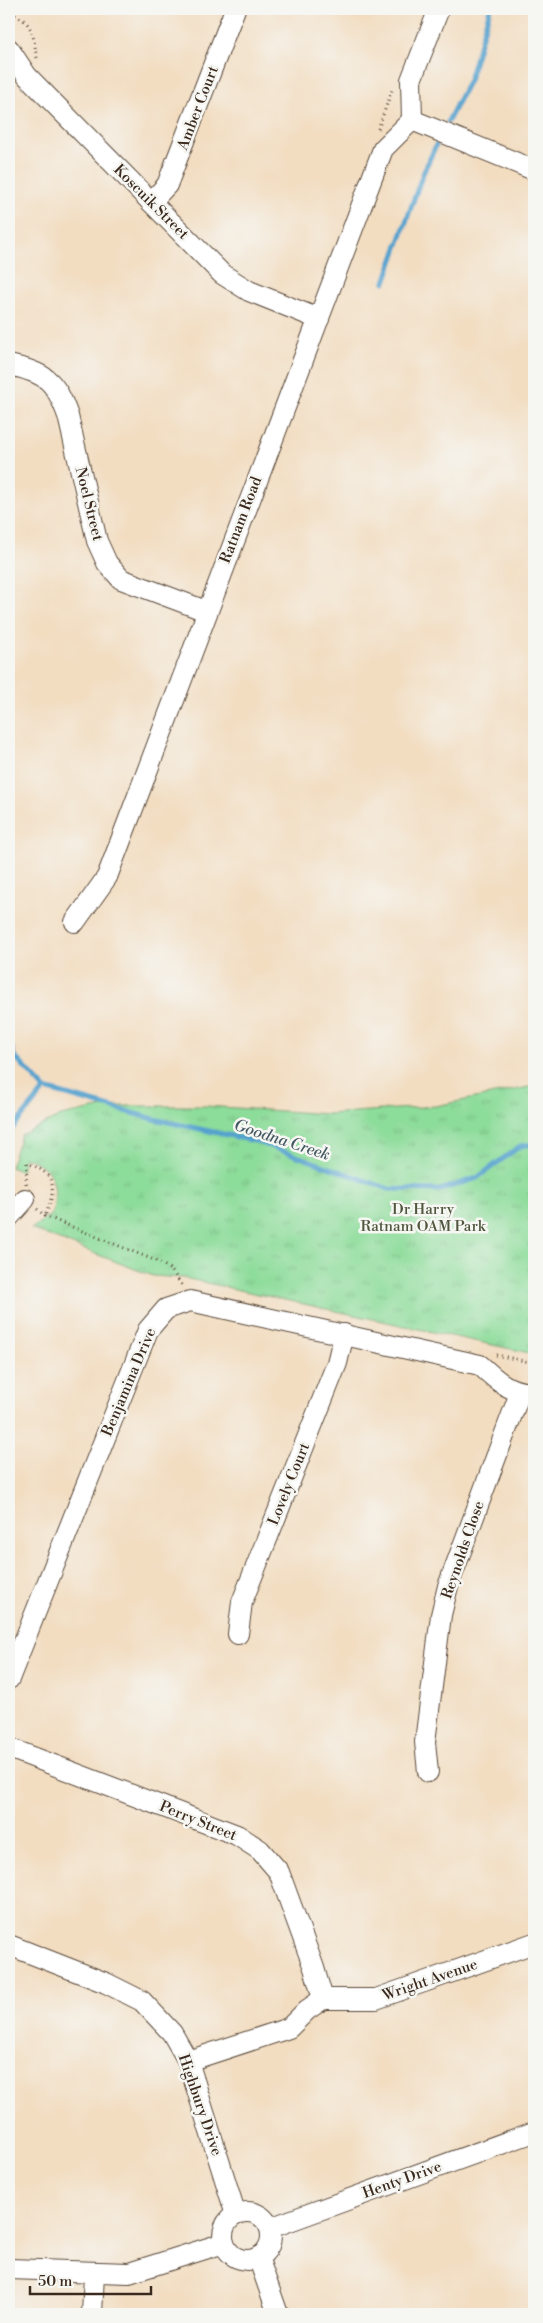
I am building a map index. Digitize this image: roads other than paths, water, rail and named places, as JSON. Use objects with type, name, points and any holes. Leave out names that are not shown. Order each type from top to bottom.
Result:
[{"type":"street","name":"Amber Court","points":[[151,202],[168,185],[235,9]]},
{"type":"street","points":[[439,9],[411,80],[412,120],[534,170]]},
{"type":"street","name":"Koscuik Street","points":[[9,49],[27,76],[222,274],[249,291],[319,319]]},
{"type":"street","name":"Ratnam Road","points":[[75,922],[107,878],[206,611],[383,149],[412,120]]},
{"type":"street","name":"Noel Street","points":[[9,365],[39,374],[54,384],[61,398],[68,416],[97,542],[107,563],[121,579],[206,611]]},
{"type":"street","points":[[9,1217],[25,1199]]},
{"type":"street","name":"Benjamina Drive","points":[[9,1679],[148,1330],[166,1308],[190,1301],[480,1365],[499,1383],[527,1393]]},
{"type":"street","name":"Lovely Court","points":[[238,1634],[242,1602],[337,1363],[344,1334]]},
{"type":"street","name":"Reynolds Close","points":[[428,1772],[425,1742],[441,1615],[448,1586],[527,1393]]},
{"type":"street","name":"Perry Street","points":[[9,1748],[237,1835],[260,1850],[279,1872],[314,1968],[323,1999]]},
{"type":"street","name":"Wright Avenue","points":[[323,1999],[376,1999],[534,1943]]},
{"type":"street","name":"Highbury Drive","points":[[9,1945],[106,1983],[142,2001],[172,2033],[188,2061],[236,2215]]},
{"type":"street","points":[[188,2061],[289,2028],[307,2010],[323,1999]]},
{"type":"street","name":"Henty Drive","points":[[270,2228],[534,2132]]},
{"type":"street","points":[[248,2212],[255,2213],[262,2216],[270,2228],[270,2245],[258,2257],[251,2260],[234,2256],[224,2243],[224,2228],[228,2221],[236,2215],[248,2212]]},
{"type":"street","points":[[9,2270],[94,2274],[129,2273],[224,2243]]},
{"type":"street","points":[[258,2257],[278,2314]]},
{"type":"street","points":[[92,2314],[94,2274]]},
{"type":"waterway","points":[[448,121],[469,80],[490,9]]},
{"type":"waterway","points":[[385,282],[422,176],[436,145]]},
{"type":"waterway","name":"Goodna Creek","points":[[9,1039],[14,1056],[45,1089],[154,1119],[255,1141],[389,1189],[440,1190],[477,1178],[520,1146],[534,1144]]},
{"type":"waterway","points":[[9,1136],[12,1129],[45,1089]]},
{"type":"park label","name":"Dr Harry Ratnam OAM Park","points":[[423,1218]]}]
